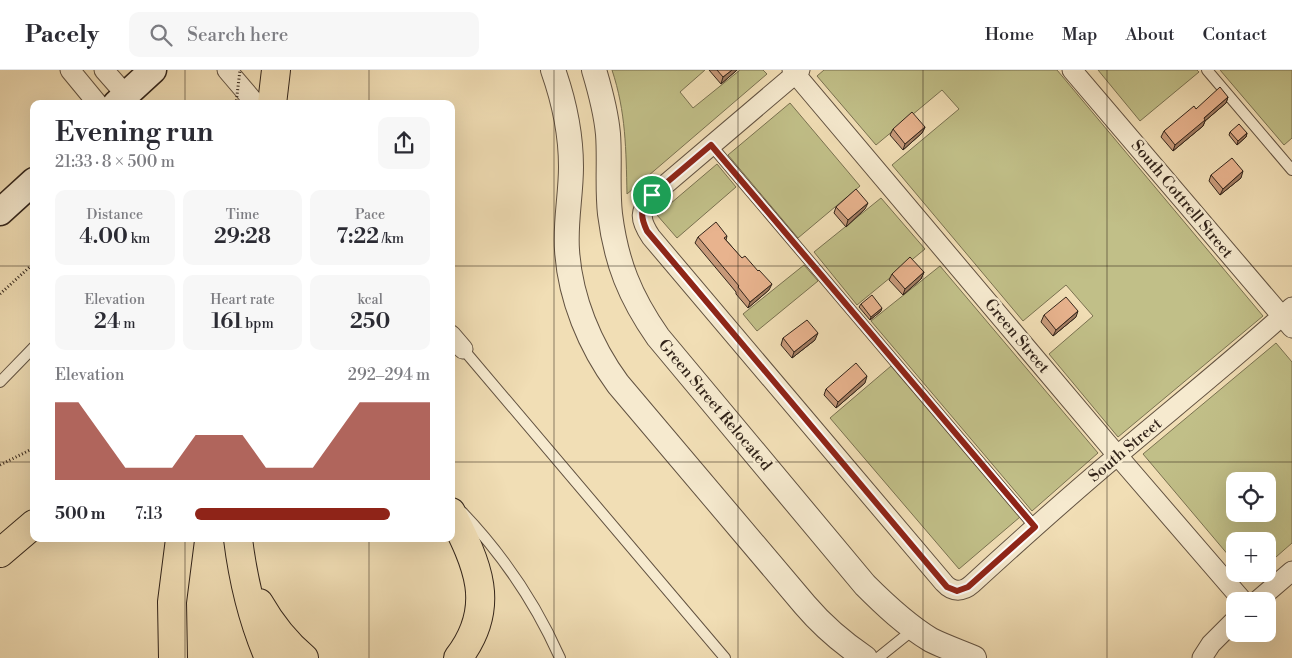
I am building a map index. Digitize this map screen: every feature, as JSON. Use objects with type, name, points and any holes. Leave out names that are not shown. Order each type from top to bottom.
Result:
[{"type":"highway","points":[[272,100],[276,70]]},
{"type":"highway","points":[[455,520],[469,549],[479,577],[480,589],[479,616],[465,648],[458,658]]},
{"type":"highway","points":[[0,553],[30,527]]},
{"type":"highway","points":[[173,658],[172,602],[180,542]]},
{"type":"highway","points":[[238,542],[243,570],[254,613],[269,658]]},
{"type":"highway","points":[[243,570],[268,618],[304,658]]},
{"type":"main road","points":[[121,99],[153,70]]},
{"type":"main road","points":[[0,212],[30,185]]},
{"type":"street","points":[[70,70],[95,100]]},
{"type":"street","points":[[104,70],[121,99]]},
{"type":"street","points":[[227,70],[253,100]]},
{"type":"street","points":[[553,70],[563,100],[570,152],[571,167],[567,236],[569,266],[577,302],[595,349],[623,391],[804,605],[840,639],[865,658]]},
{"type":"street","name":"Green Street Relocated","points":[[594,70],[608,133],[610,212],[615,246],[625,279],[640,310],[658,337],[865,585],[882,602],[931,639],[974,658]]},
{"type":"street","name":"South Cottrell Street","points":[[1072,70],[1289,317]]},
{"type":"street","points":[[711,145],[796,71]]},
{"type":"street","name":"Green Street","points":[[796,71],[1117,455],[1235,592]]},
{"type":"street","name":"South Street","points":[[711,145],[652,195],[644,207],[641,218],[651,237],[947,587],[957,591],[972,584],[1117,455],[1289,317]]},
{"type":"street","points":[[455,340],[463,350]]},
{"type":"street","points":[[1268,592],[1292,571]]},
{"type":"street","points":[[1202,658],[1211,644],[1226,629]]},
{"type":"lane","points":[[1207,70],[1292,170]]},
{"type":"lane","points":[[711,145],[1035,527]]},
{"type":"lane","points":[[463,350],[724,658]]},
{"type":"lane","points":[[0,382],[30,352]]},
{"type":"lane","points":[[455,504],[492,546],[523,588],[538,613],[560,658]]},
{"type":"lane","points":[[878,658],[915,628]]},
{"type":"path","points":[[236,100],[240,70]]},
{"type":"path","points":[[0,294],[30,267]]},
{"type":"path","points":[[0,464],[30,450]]},
{"type":"shaded area","points":[[612,70],[705,70],[680,92],[693,108],[740,70],[763,70],[767,74],[627,194],[623,116]]},
{"type":"shaded area","points":[[824,70],[1057,70],[1263,316],[1118,437],[1049,354],[1093,316],[1066,285],[1023,321],[892,165],[959,109],[942,90],[876,145],[817,76]]},
{"type":"shaded area","points":[[1098,70],[1197,70],[1199,72],[1140,121]]},
{"type":"shaded area","points":[[1220,70],[1292,70],[1292,138],[1284,145]]},
{"type":"shaded area","points":[[790,103],[860,186],[798,238],[728,155]]},
{"type":"shaded area","points":[[717,164],[736,187],[677,238],[657,215]]},
{"type":"shaded area","points":[[881,198],[925,249],[857,305],[814,252]]},
{"type":"shaded area","points":[[804,265],[818,281],[757,331],[743,314]]},
{"type":"shaded area","points":[[940,266],[1098,453],[1032,511],[871,321]]},
{"type":"shaded area","points":[[1276,343],[1292,362],[1292,543],[1276,557],[1276,532],[1226,532],[1226,552],[1143,454]]},
{"type":"shaded area","points":[[891,366],[1020,517],[959,569],[830,418]]},
{"type":"building","points":[[717,70],[732,70],[723,77]]},
{"type":"building","points":[[1220,87],[1228,97],[1204,118],[1205,120],[1175,145],[1164,131],[1194,106],[1196,109]]},
{"type":"building","points":[[912,112],[925,127],[905,144],[893,129]]},
{"type":"building","points":[[1239,124],[1247,133],[1238,141],[1230,132]]},
{"type":"building","points":[[1232,158],[1243,171],[1223,189],[1211,175]]},
{"type":"building","points":[[856,189],[868,203],[848,220],[836,207]]},
{"type":"building","points":[[716,222],[727,236],[724,238],[742,258],[745,256],[772,284],[750,302],[698,237]]},
{"type":"building","points":[[910,257],[924,272],[905,289],[892,274]]},
{"type":"building","points":[[872,295],[882,308],[871,317],[861,304]]},
{"type":"building","points":[[1066,297],[1078,311],[1056,330],[1044,315]]},
{"type":"building","points":[[807,320],[818,333],[794,352],[783,338]]},
{"type":"building","points":[[856,363],[867,376],[838,402],[826,389]]},
{"type":"route","points":[[711,145],[1035,527],[968,587],[957,591],[947,587],[651,237],[641,218],[644,207],[652,195],[711,145]]}]
